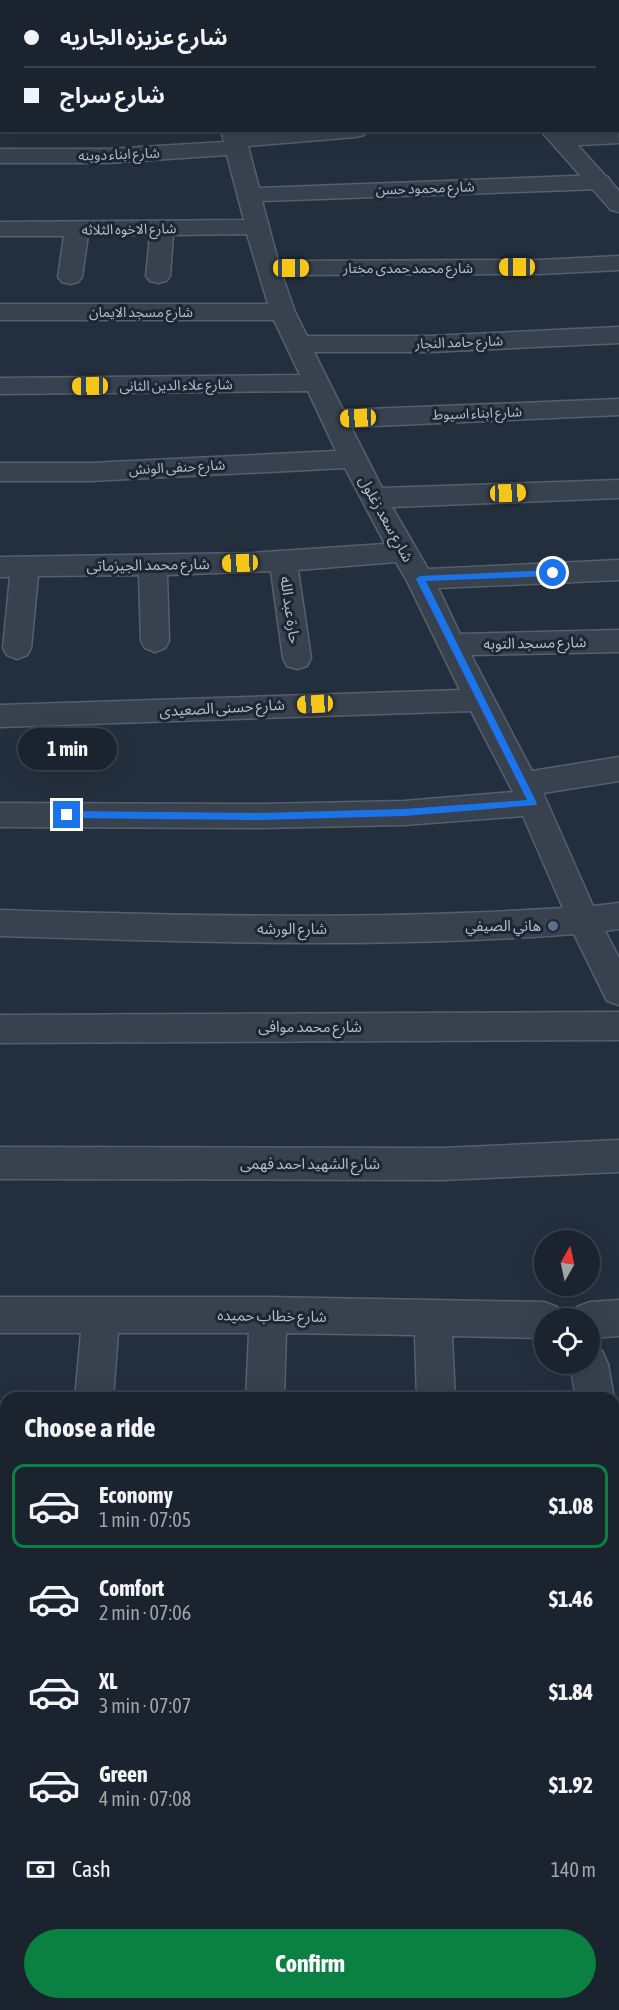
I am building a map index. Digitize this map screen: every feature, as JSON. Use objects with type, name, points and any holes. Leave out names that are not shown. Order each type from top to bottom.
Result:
[{"type":"street","name":"شارع ابناء دوينه","points":[[0,156],[108,156],[235,139],[329,132]]},
{"type":"street","points":[[556,135],[619,136]]},
{"type":"street","points":[[556,135],[619,205]]},
{"type":"street","name":"شارع سعد زغلول","points":[[235,139],[268,268],[283,312],[353,459],[420,579],[451,645],[528,793],[584,921],[619,991]]},
{"type":"street","name":"شارع محمود حسن","points":[[250,195],[600,182]]},
{"type":"street","name":"شارع الاخوه الثلاثه","points":[[0,229],[258,227]]},
{"type":"street","points":[[158,276],[162,228]]},
{"type":"street","points":[[70,277],[77,229]]},
{"type":"street","name":"شارع محمد حمدى مختار","points":[[268,268],[539,267],[619,263]]},
{"type":"street","name":"شارع مسجد الايمان","points":[[0,312],[283,312]]},
{"type":"street","name":"شارع حامد النجار","points":[[298,344],[430,344],[619,335]]},
{"type":"street","name":"شارع علاء الدين الثانى","points":[[0,386],[317,384]]},
{"type":"street","name":"شارع ابناء اسيوط","points":[[335,419],[619,407]]},
{"type":"street","name":"شارع حنفى الونش","points":[[0,472],[90,472],[353,459]]},
{"type":"street","points":[[375,498],[619,489]]},
{"type":"street","name":"شارع محمد الجيزماتى","points":[[12,567],[153,566],[283,561],[403,552]]},
{"type":"street","name":"حارة عبد الله","points":[[283,561],[297,658]]},
{"type":"street","points":[[153,566],[155,641]]},
{"type":"street","points":[[12,567],[17,648]]},
{"type":"street","points":[[420,579],[619,570]]},
{"type":"street","name":"شارع مسجد التوبه","points":[[451,645],[619,641]]},
{"type":"street","name":"شارع حسنى الصعيدى","points":[[0,716],[481,700]]},
{"type":"street","points":[[0,815],[282,816],[404,813],[528,793],[619,769]]},
{"type":"street","name":"شارع الورشه","points":[[0,923],[180,929],[396,929],[584,921],[619,916]]},
{"type":"street","name":"شارع محمد موافى","points":[[0,1029],[619,1026]]},
{"type":"street","name":"شارع الشهيد احمد فهمى","points":[[0,1163],[442,1164],[619,1156]]},
{"type":"street","name":"شارع خطاب حميده","points":[[0,1315],[268,1315],[534,1320]]},
{"type":"street","points":[[265,1392],[268,1315]]},
{"type":"street","points":[[95,1392],[101,1316]]},
{"type":"street","points":[[433,1318],[436,1392]]},
{"type":"street","points":[[600,1319],[619,1318]]},
{"type":"street","points":[[591,1374],[594,1392]]},
{"type":"place","name":"هاني الصيفي","points":[[553,926]]},
{"type":"route","points":[[67,815],[260,816],[404,813],[533,803],[451,645],[420,579],[553,573]]}]
